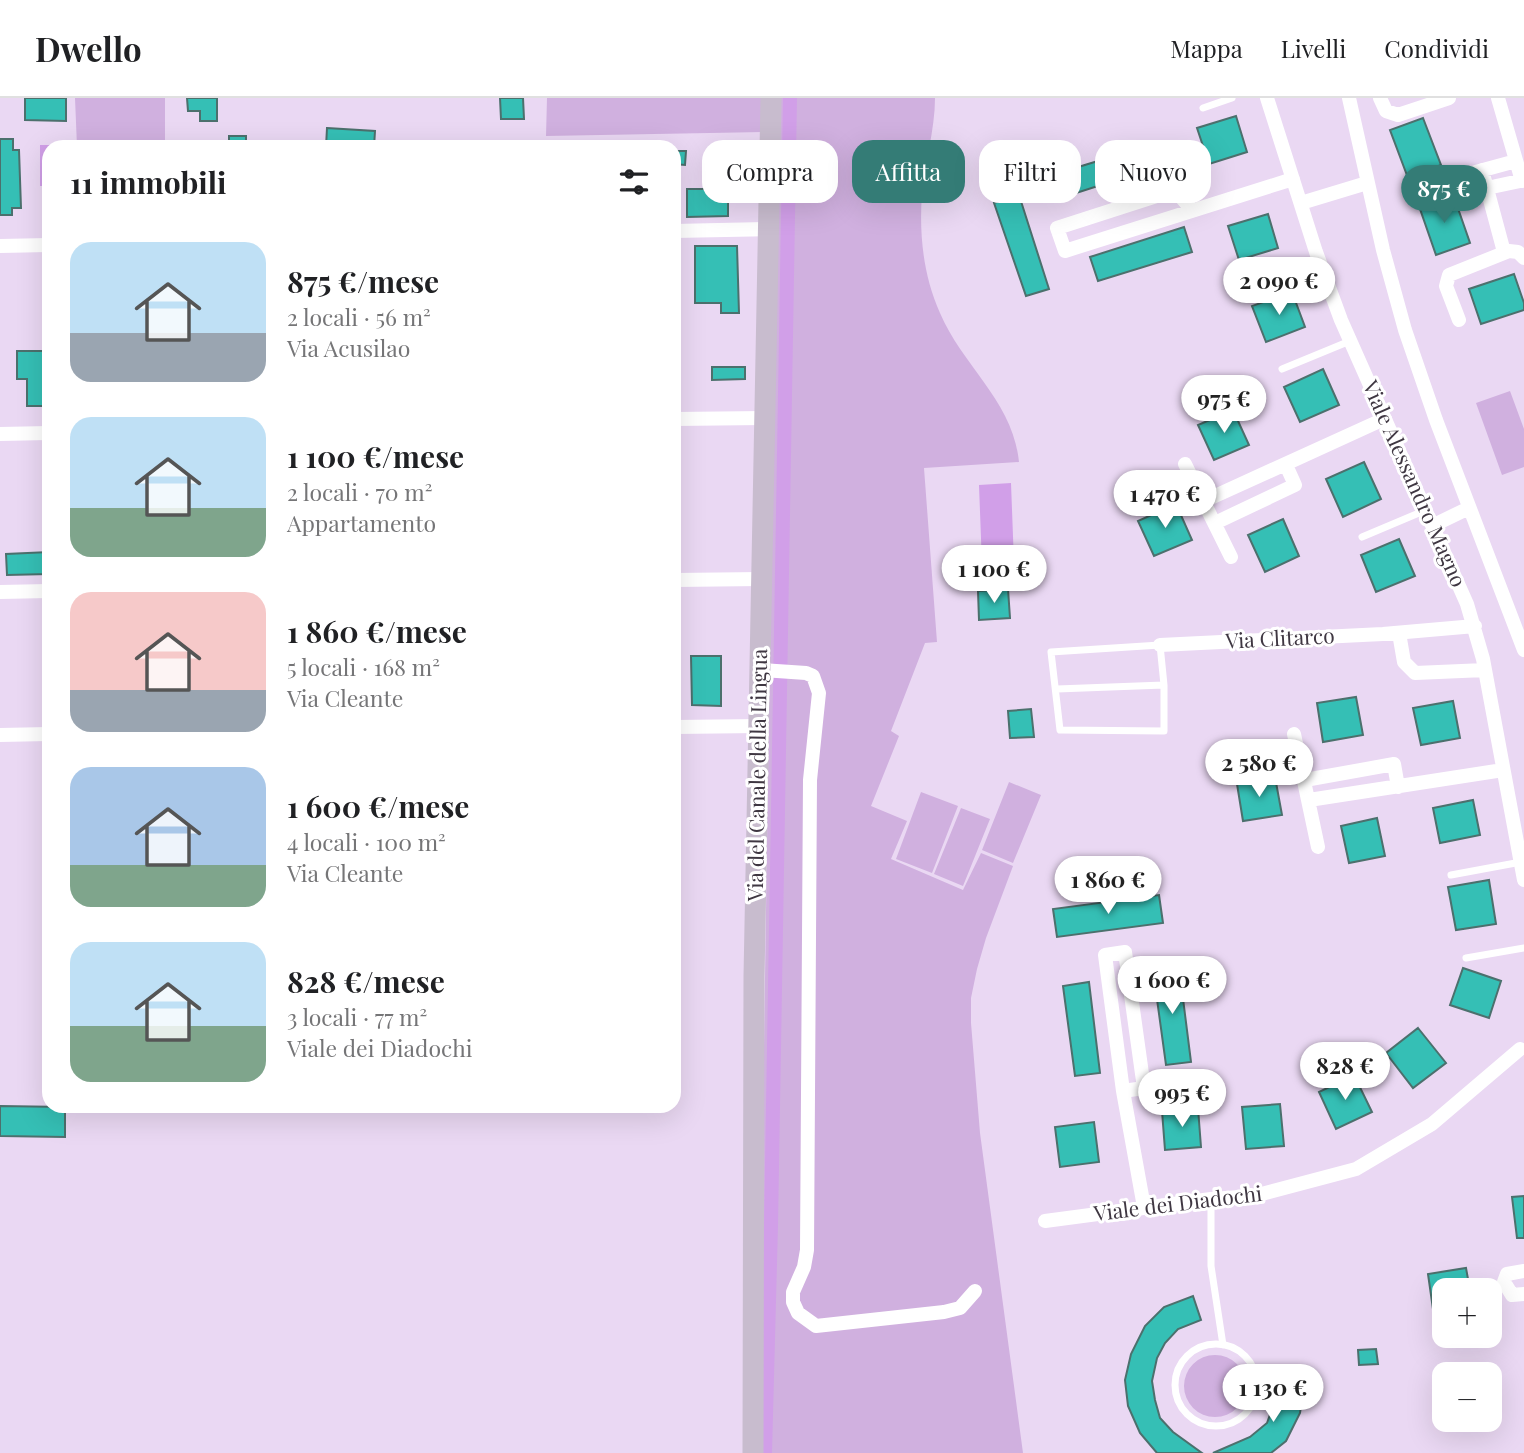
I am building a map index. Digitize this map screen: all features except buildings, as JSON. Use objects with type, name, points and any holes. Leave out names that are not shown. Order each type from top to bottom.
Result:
[{"type":"street","name":"Via del Canale della Lingua","points":[[753,1453],[754,976],[759,726],[767,671],[762,579],[771,98]]},
{"type":"street","name":"Viale Alessandro Magno","points":[[1267,98],[1321,266],[1350,341],[1434,525],[1475,626],[1503,770],[1520,839],[1524,880]]},
{"type":"street","name":"Viale Alessandro Magno","points":[[1349,98],[1390,277],[1409,342],[1469,508],[1518,616],[1524,650]]},
{"type":"street","points":[[1380,98],[1386,111],[1398,115],[1449,98]]},
{"type":"street","points":[[1487,188],[1523,181],[1498,98]]},
{"type":"street","points":[[1427,185],[1516,161]]},
{"type":"street","points":[[1482,170],[1504,252]]},
{"type":"street","points":[[1192,210],[1175,190],[1057,228],[1065,251],[1293,179]]},
{"type":"street","points":[[1301,203],[1367,183]]},
{"type":"street","points":[[681,231],[770,229]]},
{"type":"street","points":[[0,246],[42,245]]},
{"type":"street","points":[[1460,320],[1447,290],[1447,278],[1455,271],[1504,252],[1515,250],[1524,258]]},
{"type":"street","points":[[681,419],[766,418]]},
{"type":"street","points":[[1204,501],[1286,466],[1384,419]]},
{"type":"street","points":[[0,434],[42,433]]},
{"type":"street","points":[[1185,464],[1231,557]]},
{"type":"street","points":[[1215,523],[1295,485],[1286,466]]},
{"type":"street","points":[[1434,525],[1469,508]]},
{"type":"street","points":[[681,580],[762,579]]},
{"type":"street","points":[[0,592],[42,591]]},
{"type":"street","name":"Via Clitarco","points":[[1160,645],[1399,633],[1475,626]]},
{"type":"street","points":[[1399,633],[1404,662],[1415,673],[1485,670]]},
{"type":"street","points":[[767,671],[797,671],[813,676],[819,694],[810,780],[807,1250],[804,1267],[793,1292],[793,1302],[798,1313],[816,1326],[944,1312],[960,1308],[975,1291]]},
{"type":"street","points":[[681,727],[759,726]]},
{"type":"street","points":[[0,735],[42,734]]},
{"type":"street","points":[[1294,734],[1318,847]]},
{"type":"street","points":[[1305,780],[1394,764],[1398,787]]},
{"type":"street","points":[[1309,800],[1503,770]]},
{"type":"street","points":[[1123,1091],[1144,1088],[1125,952],[1105,955],[1123,1091],[1144,1207]]},
{"type":"street","name":"Viale dei Diadochi","points":[[1045,1221],[1144,1207],[1254,1196],[1356,1169],[1432,1124],[1523,1047]]},
{"type":"street","points":[[1524,1271],[1507,1274],[1504,1282],[1512,1295],[1524,1294]]},
{"type":"lane","points":[[1203,108],[1232,98]]},
{"type":"lane","points":[[1252,286],[1321,266]]},
{"type":"lane","points":[[1282,369],[1350,341]]},
{"type":"lane","points":[[1362,537],[1426,510]]},
{"type":"lane","name":"Via Clitarco","points":[[1160,645],[1164,685],[1164,731],[1060,730],[1051,652],[1160,645]]},
{"type":"lane","points":[[1057,690],[1164,685]]},
{"type":"lane","points":[[1451,875],[1521,862]]},
{"type":"lane","points":[[1466,958],[1524,948]]},
{"type":"lane","points":[[1211,1199],[1211,1266],[1223,1345]]},
{"type":"lane","points":[[1208,1345],[1223,1345],[1245,1356],[1254,1370],[1257,1386],[1254,1401],[1245,1413],[1231,1423],[1214,1426],[1198,1421],[1187,1413],[1178,1399],[1175,1385],[1182,1363],[1193,1352],[1208,1345]]},
{"type":"shaded area","points":[[75,98],[165,98],[165,140],[77,140]]},
{"type":"shaded area","points":[[547,98],[771,98],[771,132],[546,136]]},
{"type":"shaded area","points":[[778,98],[935,98],[930,140],[852,140],[852,203],[922,203],[922,239],[934,299],[961,350],[997,402],[1015,440],[1019,462],[924,468],[937,642],[925,643],[891,731],[899,736],[871,806],[907,821],[891,859],[963,890],[981,853],[1013,866],[977,969],[971,998],[971,1023],[980,1133],[1023,1453],[758,1453],[776,203],[838,203],[838,140],[777,140]]},
{"type":"shaded area","points":[[42,145],[42,186],[40,186]]},
{"type":"shaded area","points":[[1510,391],[1524,429],[1524,467],[1502,475],[1476,403]]},
{"type":"shaded area","points":[[1011,483],[1014,563],[982,565],[979,485]]},
{"type":"shaded area","points":[[1009,782],[1041,795],[1013,863],[982,850]]},
{"type":"shaded area","points":[[921,792],[958,806],[932,873],[896,859]]},
{"type":"shaded area","points":[[961,808],[990,819],[963,886],[934,874]]},
{"type":"shaded area","points":[[1215,1355],[1237,1364],[1246,1386],[1237,1408],[1215,1417],[1193,1408],[1184,1386],[1193,1364]]},
{"type":"waterway","points":[[765,1453],[790,98]]}]
